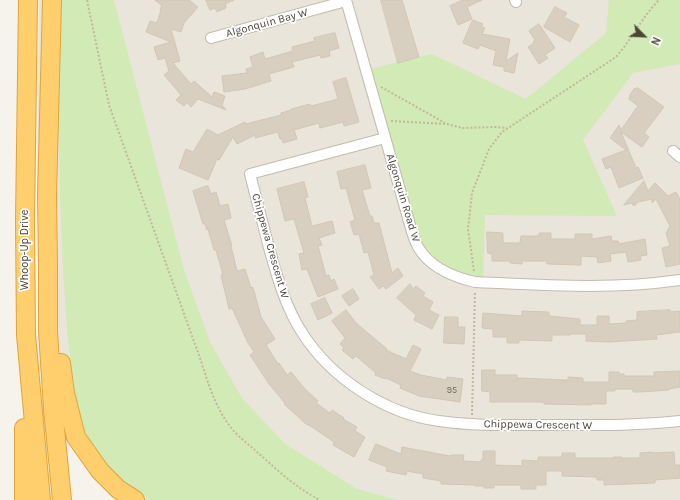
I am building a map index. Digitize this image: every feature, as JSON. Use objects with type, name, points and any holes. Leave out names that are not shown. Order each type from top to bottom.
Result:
[{"type":"highway","name":"Whoop-Up Drive","points":[[28,0],[24,221],[26,335],[41,500]]},
{"type":"highway","name":"Whoop-Up Drive","points":[[52,0],[47,196],[48,330],[53,409],[62,500]]},
{"type":"highway","points":[[47,196],[61,362],[65,393],[76,437],[100,471],[118,489],[135,500]]},
{"type":"highway","points":[[24,500],[26,335]]},
{"type":"street","name":"Algonquin Bay W","points":[[211,38],[346,1]]},
{"type":"street","name":"Algonquin Road W","points":[[346,1],[412,232],[418,247],[428,260],[441,270],[457,278],[475,282],[602,286],[652,284],[680,280]]},
{"type":"street","name":"Chippewa Crescent W","points":[[385,138],[250,174],[279,286],[289,309],[303,334],[338,374],[359,390],[384,404],[410,414],[438,421],[472,424],[612,426],[680,421]]},
{"type":"path","points":[[87,0],[109,105],[211,392],[230,426],[241,437],[291,481],[320,500]]},
{"type":"path","points":[[472,424],[475,282],[468,229],[472,193],[489,149],[507,128],[616,57],[624,48],[640,23],[660,0]]},
{"type":"path","points":[[368,80],[446,124]]},
{"type":"path","points":[[380,120],[446,124],[462,128],[507,128]]},
{"type":"shaded area","points":[[39,0],[680,0],[680,500],[135,500],[87,454],[61,362],[37,194]]},
{"type":"green space","points":[[61,0],[114,0],[184,270],[211,344],[242,398],[285,444],[357,489],[398,500],[149,500],[132,490],[108,469],[88,443],[76,404],[68,341],[63,272],[58,99]]},
{"type":"green space","points":[[609,0],[680,0],[680,64],[633,73],[583,140],[617,216],[485,215],[483,283],[457,278],[418,247],[365,70],[432,54],[526,99],[606,33]]},
{"type":"building","points":[[155,0],[189,0],[198,7],[184,23],[181,32],[171,29],[180,61],[173,63],[191,84],[194,81],[212,97],[214,92],[225,96],[222,105],[226,110],[198,99],[191,107],[187,102],[184,106],[176,100],[181,95],[164,75],[169,71],[165,58],[158,60],[154,47],[171,42],[146,32],[150,21],[157,23],[161,10],[160,9],[162,6]]},
{"type":"building","points":[[206,0],[234,0],[225,4],[226,8],[217,12],[215,8],[210,10]]},
{"type":"building","points":[[381,0],[402,0],[419,57],[398,63]]},
{"type":"building","points":[[463,0],[482,0],[467,7],[472,19],[458,25],[450,6]]},
{"type":"building","points":[[555,7],[567,13],[564,17],[579,25],[570,42],[544,27]]},
{"type":"building","points":[[473,20],[483,24],[481,27],[485,28],[482,34],[510,39],[506,61],[518,53],[514,73],[504,71],[504,67],[493,65],[496,51],[480,45],[478,49],[463,43]]},
{"type":"building","points":[[539,24],[555,48],[545,55],[548,58],[539,64],[528,47],[534,43],[533,42],[535,40],[529,31]]},
{"type":"building","points":[[335,33],[339,48],[329,51],[330,56],[321,58],[320,55],[292,62],[294,67],[269,74],[271,81],[245,89],[224,92],[222,76],[247,73],[246,69],[253,67],[250,57],[263,52],[265,59],[293,51],[292,47],[315,41],[314,38]]},
{"type":"building","points":[[346,78],[359,122],[344,126],[343,122],[320,128],[319,123],[294,130],[297,139],[283,143],[278,132],[255,138],[255,135],[237,144],[233,137],[219,160],[217,159],[208,180],[179,168],[186,149],[193,152],[207,129],[218,135],[245,122],[246,124],[281,115],[281,113],[291,109],[310,104],[311,106],[338,99],[333,82]]},
{"type":"building","points":[[638,88],[664,107],[644,133],[649,137],[642,147],[621,132],[636,168],[638,167],[643,178],[619,188],[611,167],[606,169],[602,159],[626,150],[610,138],[619,125],[621,130],[638,106],[629,99],[634,89]]},
{"type":"building","points":[[365,165],[371,188],[362,190],[370,216],[372,216],[374,223],[379,223],[392,273],[398,268],[403,276],[386,289],[383,286],[379,289],[370,277],[374,275],[368,252],[364,253],[359,234],[354,235],[350,222],[355,220],[346,188],[341,189],[337,172]]},
{"type":"building","points":[[644,181],[648,191],[655,183],[668,196],[676,192],[680,199],[680,264],[666,267],[662,248],[670,246],[666,233],[670,226],[656,199],[652,203],[652,199],[638,202],[634,206],[631,203],[624,205]]},
{"type":"building","points":[[304,182],[308,197],[305,198],[312,226],[332,221],[335,233],[319,238],[322,245],[318,246],[326,276],[329,275],[331,281],[334,279],[338,289],[318,297],[307,269],[302,270],[299,254],[304,253],[294,219],[285,221],[277,189]]},
{"type":"building","points":[[208,186],[211,194],[216,192],[220,206],[228,204],[231,218],[224,220],[232,246],[237,271],[245,269],[251,288],[253,287],[261,317],[275,339],[266,345],[287,375],[291,372],[305,389],[318,401],[316,403],[330,413],[332,410],[344,418],[343,419],[357,427],[355,431],[365,437],[354,457],[333,445],[334,442],[306,424],[284,404],[285,403],[269,384],[250,355],[254,352],[248,343],[232,308],[229,309],[221,275],[223,275],[216,250],[214,250],[208,229],[207,230],[205,224],[203,224],[193,191]]},
{"type":"building","points":[[487,232],[503,233],[503,243],[520,243],[521,236],[539,236],[539,233],[551,233],[551,239],[575,239],[575,234],[592,234],[592,239],[611,236],[612,241],[618,241],[619,244],[645,239],[647,255],[640,256],[641,260],[628,262],[626,252],[610,254],[611,261],[598,263],[597,257],[581,256],[581,265],[547,264],[547,261],[522,261],[522,264],[510,263],[510,261],[492,261],[492,254],[488,253]]},
{"type":"building","points":[[410,284],[413,289],[416,286],[425,293],[423,296],[433,302],[429,310],[439,315],[432,329],[414,320],[416,315],[397,298]]},
{"type":"building","points":[[353,289],[359,299],[349,306],[342,296]]},
{"type":"building","points":[[325,298],[332,313],[318,320],[311,304]]},
{"type":"building","points":[[346,310],[356,323],[387,349],[386,350],[406,359],[413,345],[421,349],[410,371],[421,375],[447,380],[447,377],[463,379],[460,402],[419,396],[400,388],[401,385],[375,375],[376,373],[356,356],[353,359],[342,350],[344,348],[340,344],[345,338],[332,321]]},
{"type":"building","points":[[670,310],[670,312],[680,311],[680,332],[656,335],[657,339],[609,342],[586,341],[586,334],[570,334],[552,335],[552,341],[519,340],[519,343],[507,343],[507,337],[493,337],[493,329],[482,328],[483,313],[522,316],[522,311],[549,312],[549,316],[580,319],[580,325],[597,325],[597,316],[609,316],[609,324],[626,323],[626,321],[637,320],[637,312]]},
{"type":"building","points":[[445,317],[458,317],[458,327],[465,327],[464,344],[444,343]]},
{"type":"building","points":[[482,370],[495,370],[495,375],[517,375],[517,378],[568,380],[568,377],[583,378],[583,382],[609,382],[609,372],[619,372],[619,374],[624,374],[624,376],[654,376],[654,372],[680,371],[680,387],[669,390],[640,392],[633,392],[633,389],[615,389],[615,391],[606,391],[606,404],[591,405],[544,404],[544,402],[490,402],[490,392],[482,391]]},
{"type":"building","points":[[376,444],[401,454],[402,447],[450,456],[464,455],[463,461],[481,462],[481,460],[483,460],[483,451],[495,451],[495,465],[522,466],[522,460],[538,461],[538,457],[562,457],[562,453],[575,453],[575,458],[640,458],[640,453],[674,452],[675,465],[680,465],[680,478],[655,480],[655,483],[604,485],[604,480],[597,480],[597,477],[562,476],[562,471],[546,471],[546,485],[536,485],[536,489],[521,489],[521,485],[494,485],[494,488],[484,488],[484,486],[475,485],[441,484],[441,481],[423,478],[423,474],[407,471],[406,475],[386,471],[387,467],[369,460]]}]
